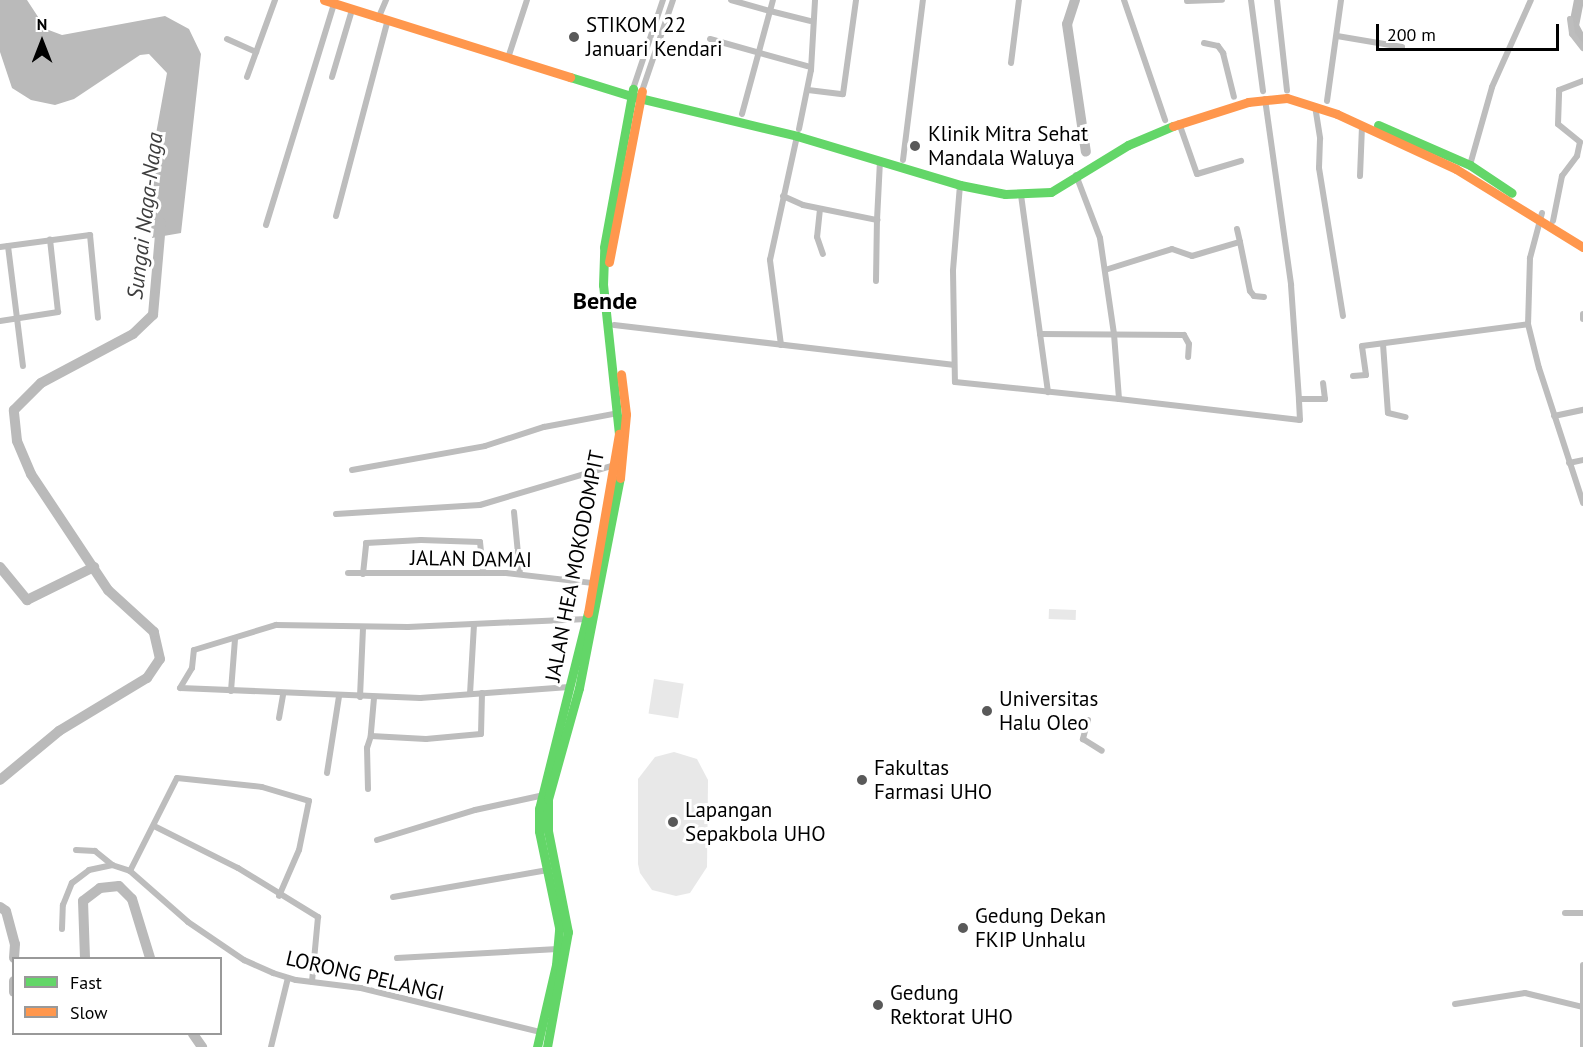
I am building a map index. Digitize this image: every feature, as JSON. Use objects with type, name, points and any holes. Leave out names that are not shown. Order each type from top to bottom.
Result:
[{"type":"main road","points":[[324,0],[636,93],[903,160],[960,185],[1021,195],[1051,192],[1123,139],[1165,120],[1264,94],[1287,98],[1315,105],[1471,177],[1583,239]]},
{"type":"main road","points":[[347,0],[382,18]]},
{"type":"main road","points":[[798,132],[880,161],[934,174],[1020,188],[1048,185],[1076,175],[1128,145],[1234,97],[1287,90],[1327,101],[1470,165],[1583,247]]},
{"type":"main road","points":[[636,93],[742,114],[785,129]]},
{"type":"main road","name":"JALAN HEA MOKODOMPIT","points":[[537,1047],[540,1032],[549,1016],[568,932],[552,869],[539,831],[540,796],[587,619],[612,501],[618,413],[603,285],[609,232],[636,93]]},
{"type":"main road","name":"JALAN HEA MOKODOMPIT","points":[[547,1047],[558,949],[557,910],[548,831],[548,799],[580,687],[626,414],[608,277],[609,232]]},
{"type":"main road","points":[[569,687],[580,687]]},
{"type":"street","points":[[247,77],[275,0]]},
{"type":"street","points":[[336,216],[386,0]]},
{"type":"street","points":[[509,55],[526,0]]},
{"type":"street","points":[[636,93],[663,0]]},
{"type":"street","points":[[636,93],[673,0]]},
{"type":"street","points":[[731,0],[810,21]]},
{"type":"street","points":[[742,114],[773,0]]},
{"type":"street","points":[[781,345],[769,265],[808,90],[815,0]]},
{"type":"street","points":[[808,90],[843,94],[856,0]]},
{"type":"street","points":[[903,160],[922,0]]},
{"type":"street","points":[[1011,63],[1018,0]]},
{"type":"street","points":[[1124,0],[1165,120]]},
{"type":"street","points":[[1187,1],[1222,0]]},
{"type":"street","points":[[960,185],[954,254],[953,365],[958,384],[1119,399],[1300,420],[1291,285],[1251,0]]},
{"type":"street","points":[[1277,0],[1287,90]]},
{"type":"street","points":[[1327,101],[1341,0]]},
{"type":"street","points":[[1470,165],[1492,87],[1531,0]]},
{"type":"street","points":[[266,225],[334,4]]},
{"type":"street","points":[[332,77],[352,10]]},
{"type":"street","points":[[1570,19],[1572,34],[1583,48]]},
{"type":"street","points":[[1337,36],[1402,47]]},
{"type":"street","points":[[227,39],[256,52]]},
{"type":"street","points":[[710,39],[807,66]]},
{"type":"street","points":[[1204,43],[1218,46],[1222,52],[1234,97]]},
{"type":"street","points":[[1553,221],[1562,176],[1577,156],[1580,142],[1558,124],[1559,90],[1583,81]]},
{"type":"street","points":[[1315,105],[1319,168],[1343,316]]},
{"type":"street","points":[[1179,123],[1197,174],[1240,161]]},
{"type":"street","points":[[1360,176],[1362,126]]},
{"type":"street","points":[[876,281],[880,161]]},
{"type":"street","points":[[1076,175],[1100,238],[1114,334],[1119,399]]},
{"type":"street","points":[[1021,195],[1048,392]]},
{"type":"street","points":[[783,196],[820,209],[877,220]]},
{"type":"street","points":[[820,209],[817,237],[823,254]]},
{"type":"street","points":[[1540,217],[1528,273],[1528,324],[1554,416],[1583,503]]},
{"type":"street","points":[[1237,229],[1250,291],[1254,296],[1264,297]]},
{"type":"street","points":[[0,247],[50,239],[90,236],[98,318]]},
{"type":"street","points":[[0,321],[58,312],[50,239]]},
{"type":"street","points":[[1105,270],[1173,249],[1192,256],[1240,242]]},
{"type":"street","points":[[8,246],[23,366]]},
{"type":"street","points":[[1353,376],[1366,375],[1362,346],[1528,324]]},
{"type":"street","points":[[614,325],[953,365]]},
{"type":"street","points":[[1040,334],[1184,335],[1189,344],[1188,357]]},
{"type":"street","points":[[1383,344],[1388,413],[1406,417]]},
{"type":"street","points":[[1299,399],[1325,399],[1323,383]]},
{"type":"street","points":[[1554,416],[1583,410]]},
{"type":"street","points":[[352,470],[485,446],[530,431],[618,413]]},
{"type":"street","points":[[1569,463],[1583,460]]},
{"type":"street","points":[[336,514],[480,505],[615,465]]},
{"type":"street","points":[[514,512],[520,574]]},
{"type":"street","points":[[363,574],[366,543],[421,540],[480,542],[483,573]]},
{"type":"street","name":"JALAN DAMAI","points":[[348,573],[520,574],[593,583]]},
{"type":"street","points":[[569,687],[374,698],[180,688],[192,668],[194,650],[276,626],[363,627],[587,619]]},
{"type":"street","points":[[470,694],[474,624]]},
{"type":"street","points":[[360,697],[363,627]]},
{"type":"street","points":[[231,691],[235,639]]},
{"type":"street","points":[[371,736],[416,739],[482,734],[482,693]]},
{"type":"street","points":[[279,718],[283,695]]},
{"type":"street","points":[[327,773],[339,696]]},
{"type":"street","points":[[368,789],[367,748],[371,736],[374,698]]},
{"type":"street","points":[[1088,720],[1083,739],[1102,751]]},
{"type":"street","points":[[130,871],[177,778],[262,787],[307,797],[299,850],[279,896]]},
{"type":"street","points":[[377,840],[475,810],[540,796]]},
{"type":"street","points":[[154,826],[238,868],[279,896],[318,917],[312,982]]},
{"type":"street","name":"LORONG PELANGI","points":[[76,850],[95,850],[112,865],[130,871],[218,944],[244,960],[288,978],[360,988],[540,1032]]},
{"type":"street","points":[[62,929],[63,904],[72,883],[89,870],[112,865]]},
{"type":"street","points":[[393,897],[552,869]]},
{"type":"street","points":[[1565,913],[1583,913]]},
{"type":"street","points":[[397,958],[558,949]]},
{"type":"street","points":[[1583,965],[1583,1047]]},
{"type":"street","points":[[271,1047],[288,978]]},
{"type":"street","points":[[1455,1004],[1525,993],[1582,1006]]},
{"type":"shaded area","points":[[0,0],[27,0],[46,29],[62,35],[165,16],[189,29],[201,54],[181,233],[152,238],[148,178],[167,73],[149,54],[140,55],[74,99],[55,105],[31,100],[12,88],[0,52]]},
{"type":"shaded area","points":[[1049,609],[1076,610],[1076,620],[1049,619]]},
{"type":"shaded area","points":[[654,679],[684,684],[678,718],[649,714]]},
{"type":"shaded area","name":"Lapangan Sepakbola UHO","points":[[674,752],[697,759],[708,780],[707,867],[690,893],[676,896],[652,890],[640,873],[638,864],[638,779],[655,757]]},
{"type":"waterway","points":[[1075,0],[1067,24],[1086,152]]},
{"type":"waterway","points":[[1579,0],[1574,26],[1583,43]]},
{"type":"waterway","name":"Sungai Naga-Naga","points":[[0,780],[59,731],[147,678],[160,659],[154,632],[108,590],[31,474],[17,441],[14,410],[41,383],[133,334],[153,315],[161,223]]},
{"type":"waterway","points":[[0,567],[27,600],[94,567]]},
{"type":"waterway","name":"Sungai Naga-Naga","points":[[85,957],[83,901],[100,888],[119,886],[132,899],[150,957]]},
{"type":"waterway","name":"Sungai Naga-Naga","points":[[0,907],[6,911],[15,944],[14,957]]},
{"type":"waterway","name":"Sungai Naga-Naga","points":[[194,1035],[202,1047]]},
{"type":"traffic: fast","points":[[570,77],[631,96],[797,136],[960,185],[1005,194],[1051,192],[1128,145],[1173,126]]},
{"type":"traffic: fast","points":[[619,434],[603,285],[604,247],[633,89]]},
{"type":"traffic: fast","points":[[1378,125],[1470,165],[1512,193]]},
{"type":"traffic: fast","points":[[547,1047],[568,932],[548,831],[548,799],[579,688],[620,478]]},
{"type":"traffic: fast","points":[[537,1047],[556,965],[559,927],[539,831],[539,809],[588,613]]},
{"type":"traffic: slow","points":[[324,0],[570,77]]},
{"type":"traffic: slow","points":[[609,262],[642,91]]},
{"type":"traffic: slow","points":[[1173,126],[1248,102],[1287,98],[1337,114],[1456,169],[1583,247]]},
{"type":"traffic: slow","points":[[620,478],[626,414],[621,374]]},
{"type":"traffic: slow","points":[[588,613],[619,434]]},
{"type":"place","name":"STIKOM 22 Januari Kendari","points":[[574,37]]},
{"type":"place","name":"Klinik Mitra Sehat Mandala Waluya","points":[[915,146]]},
{"type":"place","name":"Universitas Halu Oleo","points":[[987,711]]},
{"type":"place","name":"Fakultas Farmasi UHO","points":[[862,780]]},
{"type":"place","name":"Lapangan Sepakbola UHO","points":[[673,822]]},
{"type":"place","name":"Gedung Dekan FKIP Unhalu","points":[[963,928]]},
{"type":"place","name":"Gedung Rektorat UHO","points":[[878,1005]]},
{"type":"district","name":"Bende","points":[[605,301]]}]
